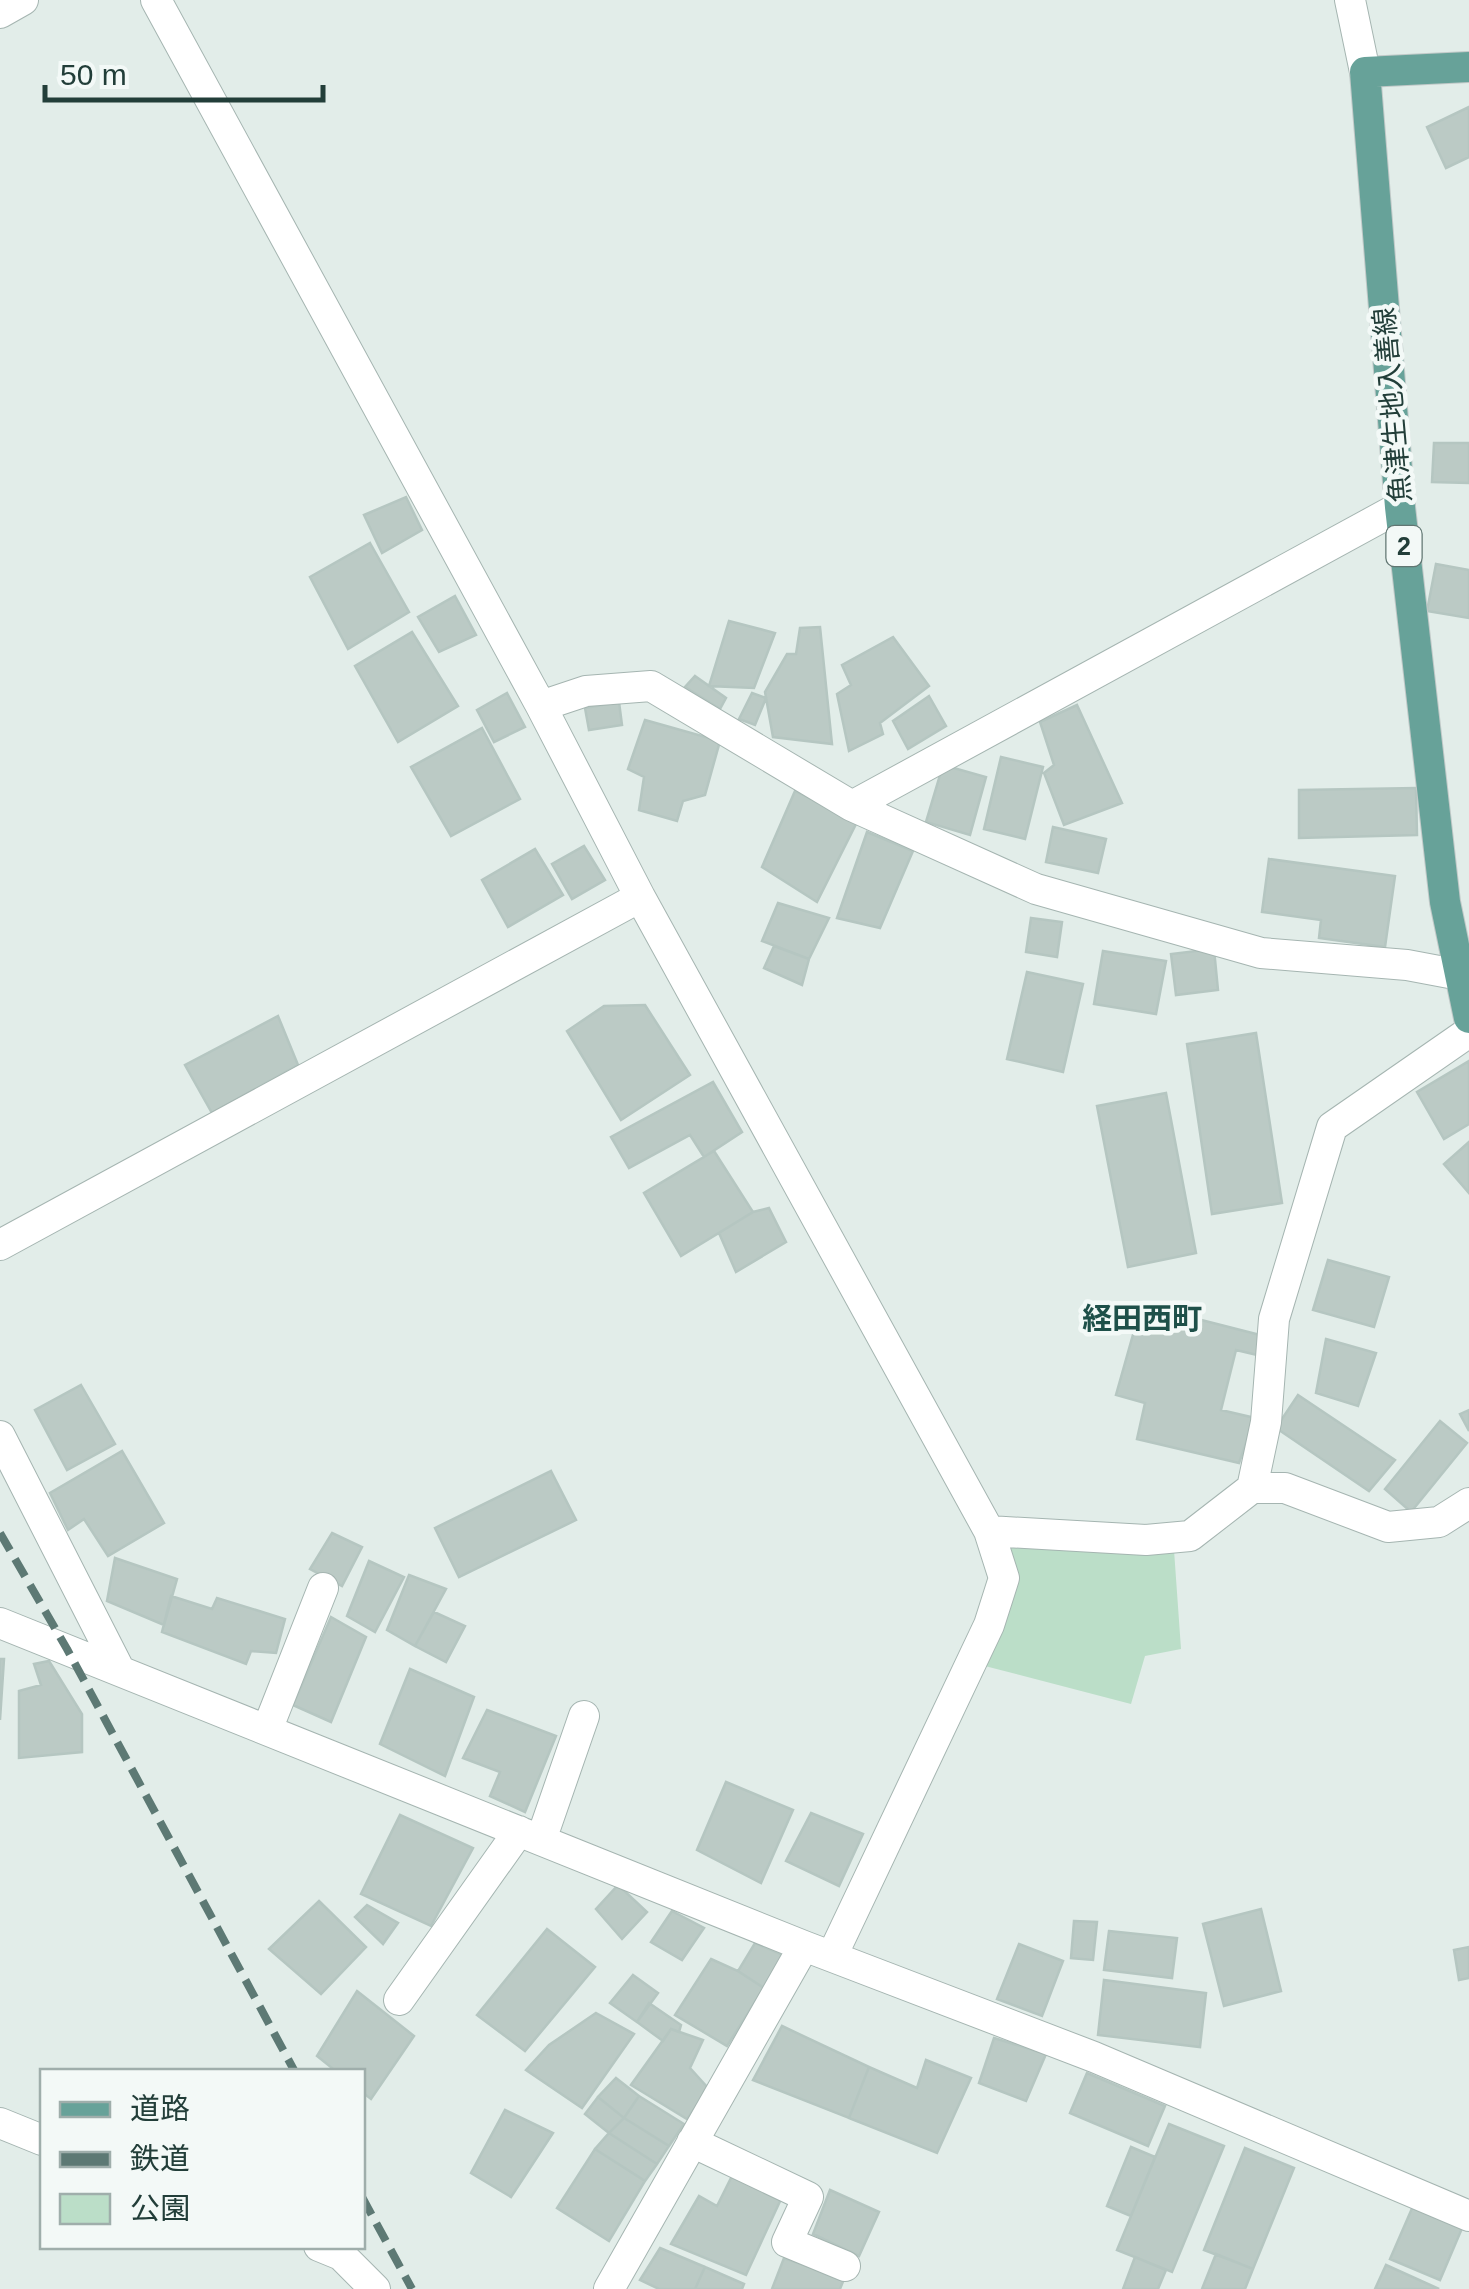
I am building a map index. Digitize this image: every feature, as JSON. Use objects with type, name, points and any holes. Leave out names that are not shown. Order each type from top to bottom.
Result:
[{"type":"main road","points":[[1366,72],[1469,66]]},
{"type":"main road","name":"魚津生地入善線","points":[[1366,72],[1400,507],[1445,902],[1469,1018]]},
{"type":"street","points":[[0,12],[23,0]]},
{"type":"street","points":[[156,0],[541,706],[640,898],[989,1531],[1004,1578],[989,1626],[818,1951],[692,2142],[609,2289]]},
{"type":"street","points":[[1350,0],[1366,72]]},
{"type":"street","points":[[852,806],[1400,507]]},
{"type":"street","points":[[541,706],[586,691],[652,686],[852,806],[1036,889],[1261,953],[1407,964],[1460,976]]},
{"type":"street","points":[[0,1245],[640,898]]},
{"type":"street","points":[[1252,1488],[1266,1422],[1274,1319],[1332,1127],[1469,1032]]},
{"type":"street","points":[[0,1436],[119,1670]]},
{"type":"street","points":[[989,1531],[1146,1540],[1190,1536],[1252,1488],[1285,1488],[1388,1527],[1439,1522],[1469,1503]]},
{"type":"street","points":[[267,1730],[323,1588]]},
{"type":"street","points":[[0,1623],[818,1951],[1094,2056],[1469,2216]]},
{"type":"street","points":[[399,2000],[530,1836],[584,1716]]},
{"type":"street","points":[[0,2124],[40,2139]]},
{"type":"street","points":[[692,2142],[808,2197],[787,2242],[845,2266]]},
{"type":"street","points":[[326,2249],[341,2255],[375,2289]]},
{"type":"green space","points":[[1010,1540],[1174,1550],[1181,1649],[1145,1656],[1131,1704],[981,1665],[1014,1575]]},
{"type":"building","points":[[1469,107],[1469,157],[1446,168],[1427,127]]},
{"type":"building","points":[[1434,443],[1469,443],[1469,483],[1432,482]]},
{"type":"building","points":[[406,497],[422,530],[382,553],[364,515]]},
{"type":"building","points":[[370,543],[409,612],[348,649],[310,577]]},
{"type":"building","points":[[1436,564],[1469,570],[1469,618],[1427,611]]},
{"type":"building","points":[[455,596],[476,635],[439,652],[418,617]]},
{"type":"building","points":[[729,621],[775,633],[754,688],[709,686]]},
{"type":"building","points":[[820,627],[832,744],[773,737],[765,692],[787,654],[796,654],[800,628]]},
{"type":"building","points":[[412,632],[458,706],[398,742],[355,666]]},
{"type":"building","points":[[893,637],[929,686],[880,723],[883,734],[849,751],[837,694],[851,685],[842,665]]},
{"type":"building","points":[[695,676],[726,698],[720,709],[685,687]]},
{"type":"building","points":[[507,693],[525,727],[494,742],[477,710]]},
{"type":"building","points":[[752,693],[766,698],[755,725],[739,719]]},
{"type":"building","points":[[929,696],[946,726],[908,749],[893,721]]},
{"type":"building","points":[[619,702],[622,725],[589,730],[585,708]]},
{"type":"building","points":[[1077,705],[1122,803],[1064,825],[1044,773],[1054,765],[1040,722]]},
{"type":"building","points":[[645,720],[720,741],[705,795],[683,801],[677,821],[639,810],[644,777],[628,769]]},
{"type":"building","points":[[482,728],[520,799],[451,836],[411,767]]},
{"type":"building","points":[[1001,757],[1043,767],[1025,839],[984,829]]},
{"type":"building","points":[[943,765],[986,777],[970,835],[926,822]]},
{"type":"building","points":[[1416,788],[1417,835],[1299,838],[1299,790]]},
{"type":"building","points":[[795,791],[857,822],[817,902],[762,867]]},
{"type":"building","points":[[1053,827],[1106,839],[1098,873],[1046,862]]},
{"type":"building","points":[[867,832],[913,851],[880,928],[837,918]]},
{"type":"building","points":[[584,846],[605,880],[572,899],[552,864]]},
{"type":"building","points":[[535,849],[563,895],[508,927],[482,880]]},
{"type":"building","points":[[1269,859],[1395,876],[1385,947],[1319,938],[1321,920],[1262,912]]},
{"type":"building","points":[[778,903],[829,918],[809,959],[762,941]]},
{"type":"building","points":[[1031,918],[1062,922],[1057,957],[1026,952]]},
{"type":"building","points":[[774,946],[809,959],[802,985],[764,968]]},
{"type":"building","points":[[1214,949],[1218,990],[1176,995],[1171,954]]},
{"type":"building","points":[[1103,951],[1166,961],[1156,1014],[1094,1004]]},
{"type":"building","points":[[1027,972],[1083,984],[1063,1072],[1007,1059]]},
{"type":"building","points":[[645,1005],[690,1075],[621,1120],[567,1031],[604,1006]]},
{"type":"building","points":[[278,1016],[298,1065],[212,1113],[185,1065]]},
{"type":"building","points":[[1256,1033],[1282,1203],[1212,1214],[1187,1044]]},
{"type":"building","points":[[1469,1061],[1469,1124],[1444,1139],[1417,1092]]},
{"type":"building","points":[[713,1082],[742,1132],[704,1157],[690,1135],[629,1168],[611,1137]]},
{"type":"building","points":[[1166,1093],[1196,1253],[1128,1267],[1097,1106]]},
{"type":"building","points":[[1469,1142],[1469,1193],[1444,1164]]},
{"type":"building","points":[[714,1151],[753,1212],[681,1256],[644,1193]]},
{"type":"building","points":[[769,1208],[786,1242],[736,1272],[719,1233],[753,1212]]},
{"type":"building","points":[[1328,1260],[1389,1277],[1374,1327],[1313,1310]]},
{"type":"building","points":[[1170,1312],[1260,1335],[1257,1355],[1236,1350],[1221,1410],[1255,1418],[1239,1463],[1137,1439],[1145,1403],[1116,1395],[1136,1324],[1167,1327]]},
{"type":"building","points":[[1326,1339],[1376,1353],[1358,1406],[1316,1393]]},
{"type":"building","points":[[81,1385],[115,1444],[67,1470],[35,1410]]},
{"type":"building","points":[[1298,1395],[1395,1460],[1369,1491],[1276,1428]]},
{"type":"building","points":[[1469,1410],[1469,1431],[1460,1414]]},
{"type":"building","points":[[1440,1421],[1467,1443],[1411,1512],[1385,1489]]},
{"type":"building","points":[[122,1451],[164,1523],[108,1556],[84,1519],[68,1530],[50,1493]]},
{"type":"building","points":[[551,1471],[576,1520],[459,1577],[435,1528]]},
{"type":"building","points":[[332,1533],[362,1547],[342,1586],[310,1569]]},
{"type":"building","points":[[115,1558],[177,1579],[164,1625],[107,1601]]},
{"type":"building","points":[[369,1561],[404,1577],[375,1632],[347,1616]]},
{"type":"building","points":[[409,1575],[446,1589],[415,1646],[387,1630]]},
{"type":"building","points":[[171,1596],[212,1609],[217,1598],[285,1619],[276,1653],[251,1651],[246,1664],[162,1632]]},
{"type":"building","points":[[434,1612],[465,1626],[446,1662],[415,1646]]},
{"type":"building","points":[[331,1617],[366,1637],[331,1722],[293,1705]]},
{"type":"building","points":[[0,1659],[4,1659],[0,1720]]},
{"type":"building","points":[[49,1661],[82,1714],[82,1752],[19,1758],[19,1691],[41,1685],[34,1664]]},
{"type":"building","points":[[410,1669],[474,1697],[445,1776],[380,1744]]},
{"type":"building","points":[[487,1710],[556,1736],[525,1812],[490,1796],[500,1772],[463,1758]]},
{"type":"building","points":[[726,1782],[793,1810],[761,1883],[697,1850]]},
{"type":"building","points":[[811,1813],[863,1834],[839,1886],[786,1861]]},
{"type":"building","points":[[400,1815],[473,1848],[431,1926],[361,1894]]},
{"type":"building","points":[[618,1885],[647,1912],[622,1939],[596,1909]]},
{"type":"building","points":[[319,1901],[366,1947],[321,1994],[269,1949]]},
{"type":"building","points":[[367,1905],[398,1923],[383,1944],[355,1917]]},
{"type":"building","points":[[1261,1909],[1281,1991],[1224,2006],[1203,1924]]},
{"type":"building","points":[[672,1911],[704,1928],[682,1960],[651,1942]]},
{"type":"building","points":[[1074,1921],[1097,1922],[1093,1960],[1071,1958]]},
{"type":"building","points":[[547,1929],[595,1967],[525,2051],[477,2015]]},
{"type":"building","points":[[1109,1931],[1177,1938],[1172,1978],[1104,1970]]},
{"type":"building","points":[[755,1943],[783,1955],[764,1988],[738,1971]]},
{"type":"building","points":[[1019,1944],[1063,1961],[1042,2016],[997,1999]]},
{"type":"building","points":[[1469,1947],[1469,1978],[1459,1980],[1454,1950]]},
{"type":"building","points":[[711,1959],[764,1988],[727,2046],[675,2015]]},
{"type":"building","points":[[633,1975],[658,1993],[637,2022],[610,2003]]},
{"type":"building","points":[[1104,1980],[1206,1993],[1200,2047],[1098,2035]]},
{"type":"building","points":[[357,1991],[414,2036],[371,2099],[365,2094],[365,2069],[333,2069],[317,2056]]},
{"type":"building","points":[[649,2003],[681,2025],[679,2032],[671,2029],[663,2041],[637,2022]]},
{"type":"building","points":[[596,2013],[634,2034],[582,2108],[526,2070],[549,2045]]},
{"type":"building","points":[[782,2026],[869,2067],[849,2118],[753,2080]]},
{"type":"building","points":[[671,2029],[703,2040],[690,2068],[709,2089],[687,2119],[631,2085]]},
{"type":"building","points":[[994,2038],[1046,2054],[1026,2101],[979,2083]]},
{"type":"building","points":[[926,2060],[971,2078],[937,2153],[849,2118],[869,2067],[917,2088]]},
{"type":"building","points":[[1087,2073],[1165,2106],[1148,2146],[1070,2113]]},
{"type":"building","points":[[616,2078],[639,2096],[624,2118],[598,2097]]},
{"type":"building","points":[[639,2096],[684,2124],[669,2146],[624,2118]]},
{"type":"building","points":[[598,2097],[624,2118],[609,2133],[585,2114]]},
{"type":"building","points":[[505,2110],[553,2133],[511,2197],[471,2173]]},
{"type":"building","points":[[624,2118],[669,2146],[657,2164],[609,2133]]},
{"type":"building","points":[[1169,2124],[1224,2146],[1172,2272],[1117,2250]]},
{"type":"building","points":[[609,2133],[657,2164],[645,2181],[595,2149]]},
{"type":"building","points":[[1131,2147],[1155,2157],[1131,2216],[1107,2206]]},
{"type":"building","points":[[1245,2148],[1294,2168],[1253,2269],[1204,2250]]},
{"type":"building","points":[[595,2149],[645,2181],[609,2241],[557,2208]]},
{"type":"building","points":[[733,2174],[781,2199],[746,2275],[671,2244],[699,2196],[717,2206]]},
{"type":"building","points":[[830,2190],[879,2212],[859,2256],[813,2234]]},
{"type":"building","points":[[1413,2206],[1463,2226],[1440,2280],[1390,2259]]},
{"type":"building","points":[[660,2248],[705,2267],[695,2289],[659,2289],[640,2280]]},
{"type":"building","points":[[1216,2254],[1253,2269],[1245,2289],[1202,2289]]},
{"type":"building","points":[[1135,2257],[1166,2270],[1158,2289],[1123,2289]]},
{"type":"building","points":[[784,2258],[844,2279],[840,2289],[772,2289]]},
{"type":"building","points":[[1386,2265],[1439,2289],[1375,2289]]},
{"type":"building","points":[[705,2267],[744,2284],[742,2289],[695,2289]]},
{"type":"railway","points":[[0,1533],[67,1649],[293,2069]]},
{"type":"railway","points":[[365,2203],[412,2289]]},
{"type":"district","name":"経田西町","points":[[1142,1319]]}]
